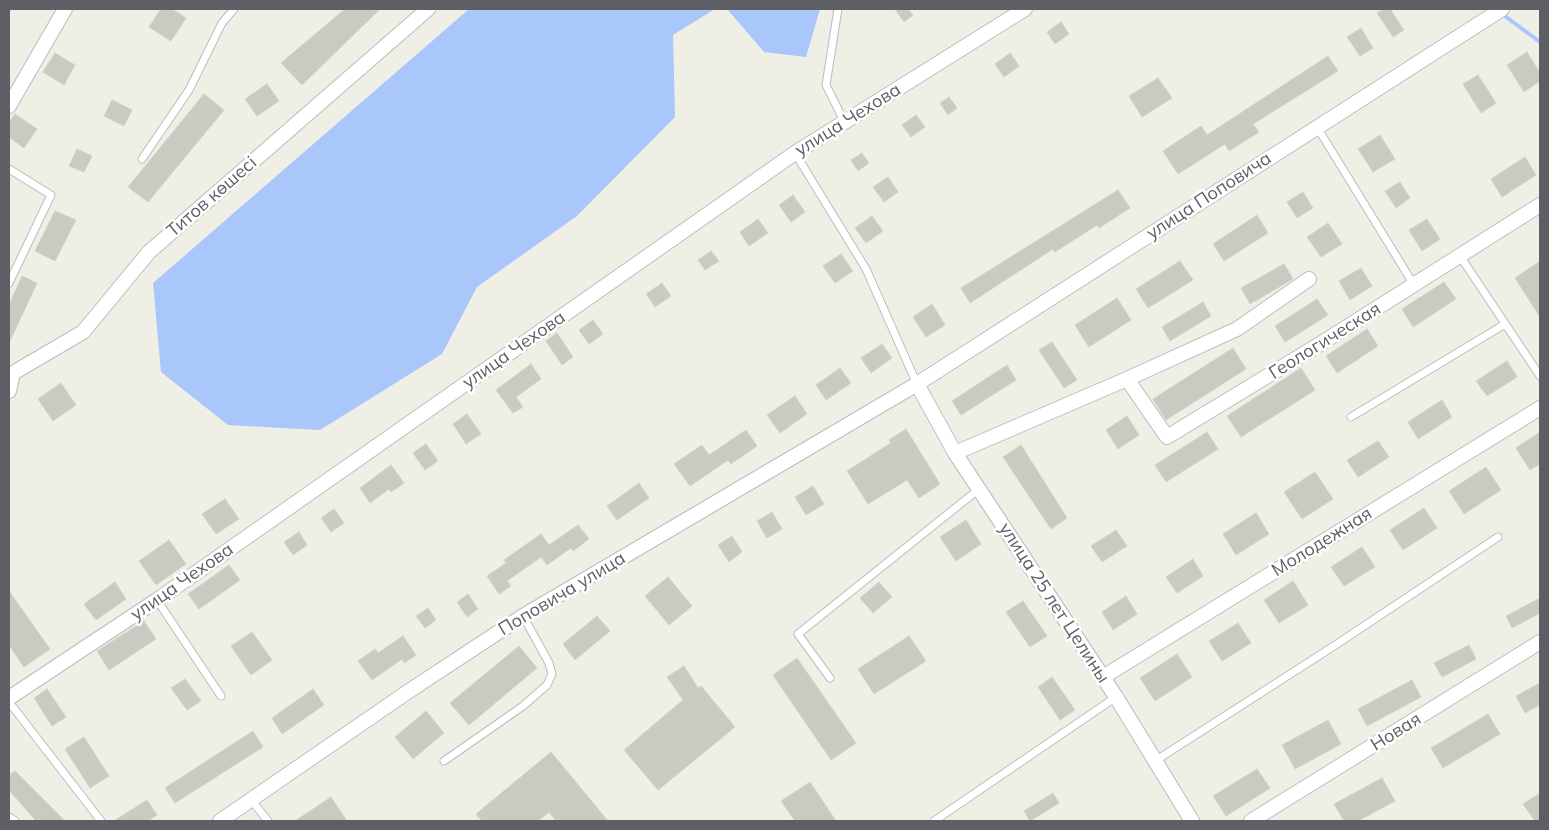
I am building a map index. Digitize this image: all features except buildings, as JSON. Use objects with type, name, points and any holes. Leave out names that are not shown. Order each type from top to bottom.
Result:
[{"type":"street","points":[[9,106],[65,9]]},
{"type":"street","name":"Титов көшесі","points":[[9,391],[13,373],[83,332],[149,252],[428,9]]},
{"type":"street","name":"улица Чехова","points":[[9,698],[157,600],[795,153],[1025,9]]},
{"type":"street","name":"улица Поповича","points":[[916,384],[1316,126],[1502,9]]},
{"type":"street","name":"Геологическая","points":[[1127,379],[1167,437],[1540,205]]},
{"type":"street","points":[[955,452],[1127,379],[1237,329],[1309,279]]},
{"type":"street","name":"улица 25 лет Целины","points":[[916,384],[955,452],[1116,696],[1192,821]]},
{"type":"street","name":"Поповича улица","points":[[220,821],[523,616],[916,384]]},
{"type":"street","name":"Молодежная","points":[[1103,677],[1540,408]]},
{"type":"street","name":"Новая","points":[[1251,821],[1540,642]]},
{"type":"lane","points":[[142,158],[189,90],[222,23],[234,9]]},
{"type":"lane","points":[[838,9],[826,85],[844,121]]},
{"type":"lane","points":[[1316,126],[1414,285]]},
{"type":"lane","points":[[795,153],[866,269],[916,384]]},
{"type":"lane","points":[[9,169],[51,195],[9,283]]},
{"type":"lane","points":[[1460,256],[1540,376]]},
{"type":"lane","points":[[1351,417],[1506,324]]},
{"type":"lane","points":[[830,678],[798,634],[980,488]]},
{"type":"lane","points":[[1155,761],[1337,644],[1498,537]]},
{"type":"lane","points":[[157,600],[221,696]]},
{"type":"lane","points":[[444,761],[523,706],[547,685],[552,674],[549,663],[523,616]]},
{"type":"lane","points":[[934,821],[1116,696]]},
{"type":"lane","points":[[9,702],[100,821]]},
{"type":"lane","points":[[252,801],[268,821]]},
{"type":"lane","points":[[9,817],[15,821]]},
{"type":"water","points":[[469,9],[715,9],[673,35],[675,117],[577,216],[477,287],[442,354],[320,430],[228,425],[161,372],[153,283]]},
{"type":"water","points":[[727,9],[820,9],[806,57],[764,52]]},
{"type":"waterway","points":[[1502,14],[1540,42]]}]
